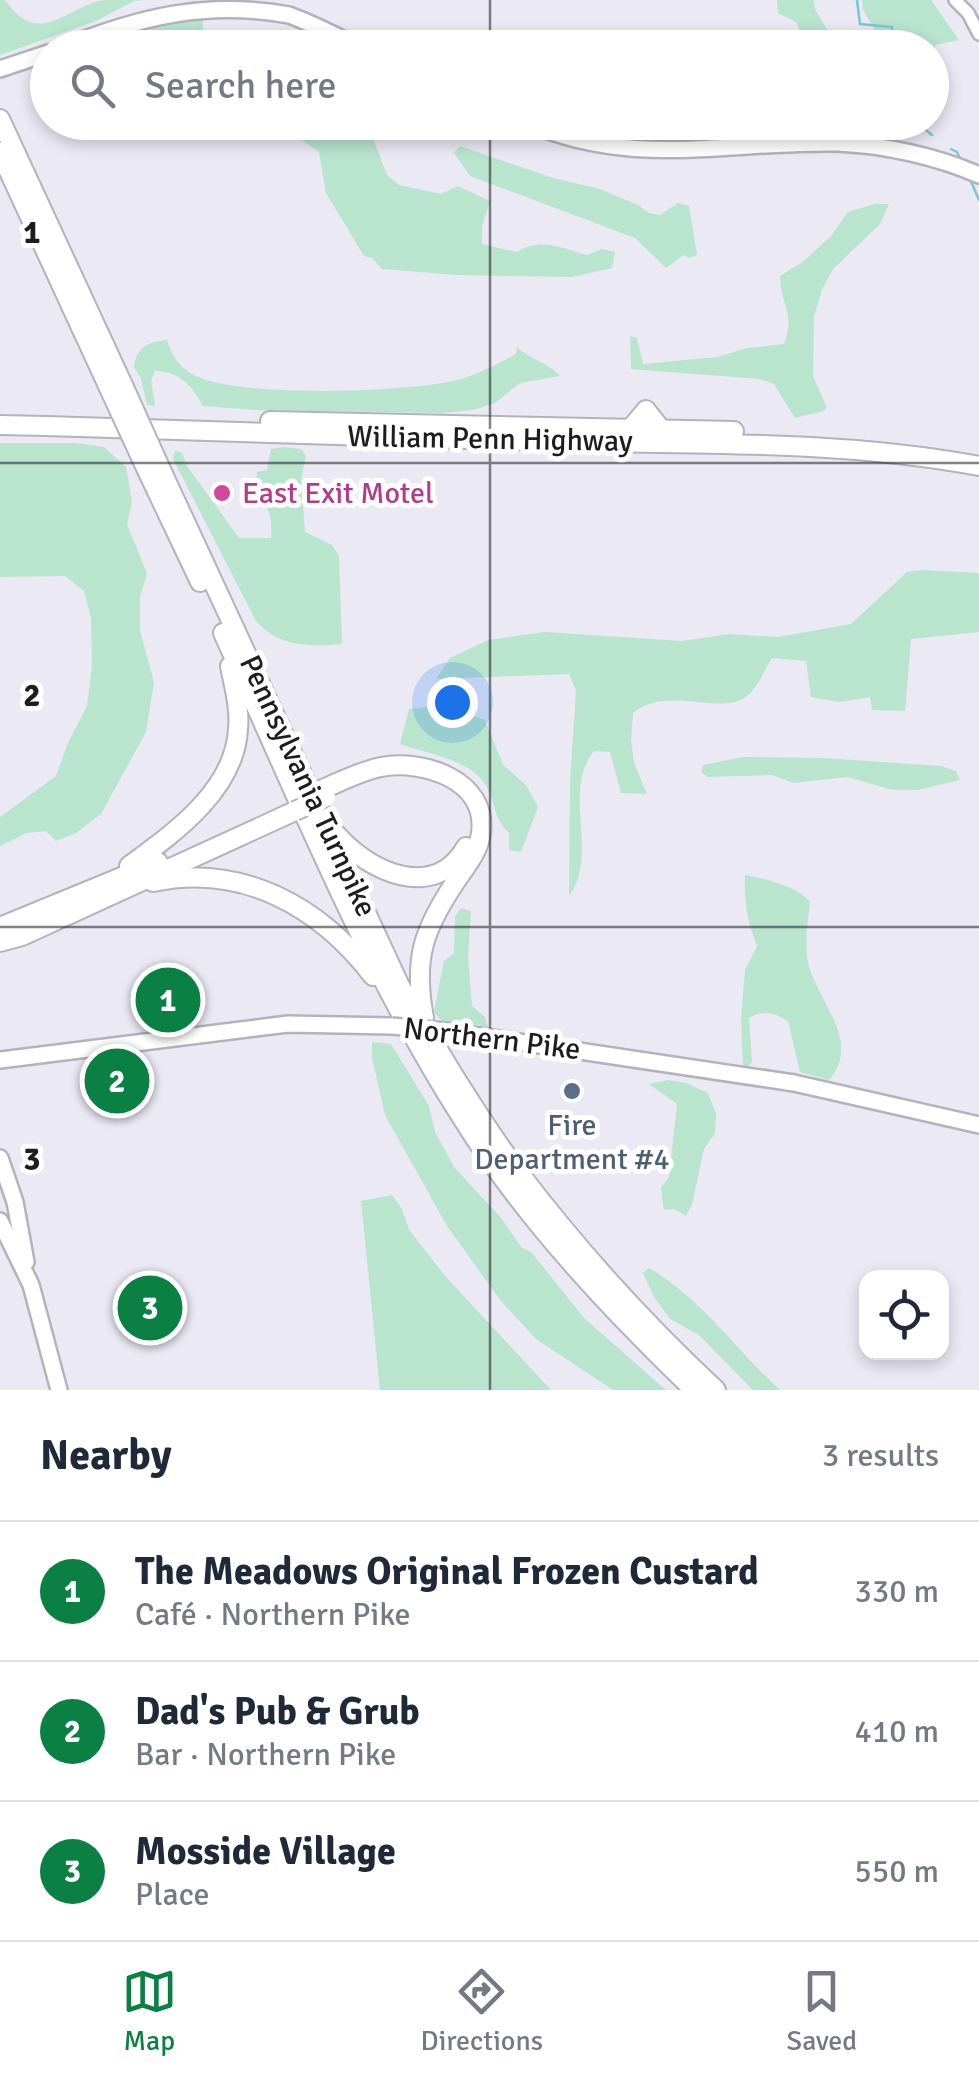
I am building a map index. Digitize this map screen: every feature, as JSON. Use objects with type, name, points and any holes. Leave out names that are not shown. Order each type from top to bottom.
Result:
[{"type":"highway","name":"Pennsylvania Turnpike","points":[[0,120],[151,464],[325,818],[400,986],[519,1172],[570,1236],[670,1347],[716,1390]]},
{"type":"highway","name":"Pennsylvania Turnpike","points":[[0,152],[115,386]]},
{"type":"highway","name":"William Penn Highway","points":[[1,420],[25,426],[420,438],[795,444],[873,450],[979,466]]},
{"type":"highway","name":"William Penn Highway","points":[[1,420],[660,429],[830,436],[979,455]]},
{"type":"highway","name":"Pennsylvania Turnpike","points":[[151,464],[222,632],[394,1002],[464,1122],[550,1239],[694,1390]]},
{"type":"highway","points":[[116,885],[184,823],[218,784],[232,760],[238,713],[222,632]]},
{"type":"highway","points":[[0,942],[22,936],[177,854],[293,807],[375,768],[413,766],[457,782],[478,807],[482,830],[478,846],[431,920],[421,949],[419,982],[426,1029]]},
{"type":"highway","points":[[325,793],[377,777],[420,777],[457,795],[468,811],[470,829],[465,849],[452,864],[428,876],[407,877],[368,864],[346,845],[325,818]]},
{"type":"highway","points":[[0,927],[116,885],[195,878],[245,883],[307,910],[336,933],[394,1002]]},
{"type":"main road","points":[[106,30],[143,15],[197,5],[258,8],[320,30]]},
{"type":"main road","points":[[0,69],[30,59]]},
{"type":"main road","points":[[579,140],[630,150],[838,143],[876,146],[978,174]]},
{"type":"main road","name":"Northern Pike","points":[[0,1060],[288,1024],[392,1026],[794,1084],[979,1125]]},
{"type":"main road","points":[[0,1158],[15,1202],[30,1286],[59,1390]]},
{"type":"main road","points":[[0,1220],[30,1286]]},
{"type":"street","points":[[955,0],[968,13],[979,34]]},
{"type":"street","points":[[968,13],[979,5]]},
{"type":"green space","points":[[0,0],[30,22],[42,24],[104,0],[144,0],[71,30],[30,30],[30,44],[0,55]]},
{"type":"green space","points":[[777,0],[814,0],[827,30],[800,30],[796,22],[778,13]]},
{"type":"green space","points":[[862,0],[931,0],[959,40],[949,42],[949,30],[875,30]]},
{"type":"green space","points":[[202,16],[203,30],[131,29]]},
{"type":"green space","points":[[302,140],[374,140],[387,175],[399,185],[441,194],[458,186],[490,201],[482,226],[482,244],[517,252],[534,245],[551,245],[587,255],[602,249],[615,252],[612,268],[572,277],[382,269],[372,258],[364,256],[326,193],[319,152]]},
{"type":"green space","points":[[460,146],[553,178],[600,189],[649,213],[660,215],[678,203],[689,206],[697,255],[684,255],[666,268],[635,238],[470,176],[454,153]]},
{"type":"green space","points":[[889,204],[880,224],[833,269],[814,316],[813,376],[827,408],[823,411],[795,418],[774,384],[760,379],[631,369],[630,336],[637,338],[643,364],[718,357],[747,348],[784,344],[788,316],[780,276],[803,262],[831,236],[848,212]]},
{"type":"green space","points":[[167,340],[176,360],[194,375],[246,387],[325,391],[437,384],[489,368],[516,354],[517,347],[560,376],[520,383],[495,403],[473,410],[441,413],[203,406],[184,381],[155,371],[151,381],[155,406],[147,405],[135,360],[144,347]]},
{"type":"green space","points":[[0,443],[104,447],[126,467],[132,502],[127,524],[147,574],[140,597],[140,631],[154,682],[146,732],[101,814],[76,833],[56,841],[46,831],[27,833],[0,846],[0,817],[56,776],[87,706],[92,666],[91,618],[84,591],[65,576],[0,577]]},
{"type":"green space","points":[[271,449],[301,449],[306,456],[301,480],[305,532],[332,545],[339,556],[342,644],[295,643],[274,636],[256,621],[173,459],[175,451],[182,453],[187,466],[239,538],[271,538],[270,517],[258,487],[257,472],[267,470]]},
{"type":"green space","points":[[907,572],[979,573],[979,632],[911,639],[905,711],[872,710],[870,697],[839,702],[811,697],[806,661],[772,658],[750,693],[734,702],[661,701],[633,713],[634,763],[647,794],[621,793],[610,752],[594,751],[581,785],[581,861],[569,896],[576,690],[569,674],[436,679],[450,658],[488,640],[545,632],[682,641],[729,634],[778,637],[851,624]]},
{"type":"green space","points":[[428,707],[485,720],[503,765],[526,785],[538,807],[521,852],[509,850],[509,833],[499,821],[489,790],[478,776],[447,758],[400,744],[409,709]]},
{"type":"green space","points":[[743,757],[941,766],[956,771],[960,780],[917,790],[893,790],[847,777],[794,783],[772,775],[708,777],[701,772],[703,765]]},
{"type":"green space","points":[[745,875],[790,888],[810,902],[807,957],[839,1034],[841,1049],[829,1080],[800,1072],[788,1021],[768,1013],[749,1018],[752,1061],[748,1069],[743,1065],[745,970],[757,946],[747,911]]},
{"type":"green space","points":[[461,908],[471,911],[468,957],[472,1006],[485,1017],[488,1028],[443,1022],[434,1012],[444,961],[454,953],[455,917]]},
{"type":"green space","points":[[372,1042],[391,1044],[429,1106],[435,1132],[454,1167],[502,1219],[521,1247],[532,1253],[584,1318],[666,1390],[613,1390],[536,1339],[501,1301],[447,1226],[385,1115]]},
{"type":"green space","points":[[669,1080],[708,1093],[716,1114],[715,1133],[704,1149],[686,1216],[674,1209],[664,1210],[661,1188],[669,1177],[677,1104],[649,1084]]},
{"type":"green space","points":[[392,1195],[409,1230],[446,1277],[551,1390],[380,1390],[361,1201]]},
{"type":"green space","points":[[649,1268],[686,1294],[780,1390],[753,1390],[699,1335],[670,1319],[643,1273]]},
{"type":"waterway","points":[[857,0],[860,24],[892,30]]},
{"type":"waterway","points":[[951,149],[962,163]]},
{"type":"waterway","points":[[970,179],[979,200]]},
{"type":"place","name":"East Exit Motel","points":[[222,493]]},
{"type":"place","name":"The Meadows Original Frozen Custard","points":[[168,1000]]},
{"type":"place","name":"Dad's Pub & Grub","points":[[117,1081]]},
{"type":"place","name":"Fire Department #4","points":[[572,1091]]},
{"type":"place","name":"Mosside Village","points":[[150,1308]]}]
